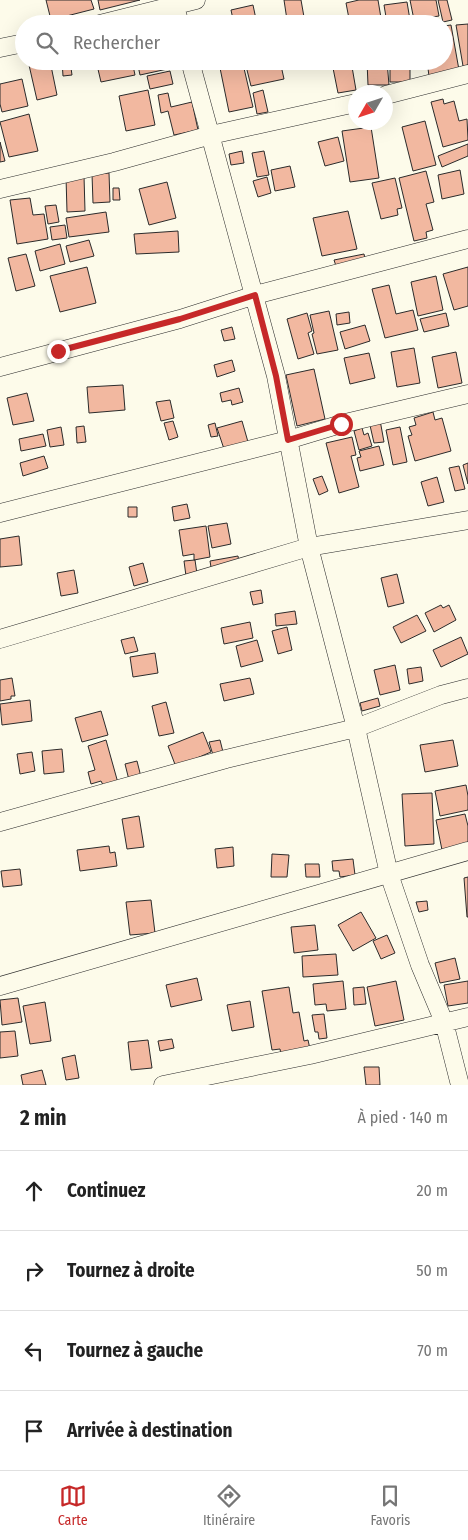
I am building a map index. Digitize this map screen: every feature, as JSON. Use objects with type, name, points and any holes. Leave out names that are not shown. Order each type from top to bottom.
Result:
[{"type":"street","points":[[132,15],[174,3],[196,0]]},
{"type":"street","points":[[0,48],[15,44]]},
{"type":"street","points":[[193,70],[276,376],[309,547],[356,728],[389,874],[420,965],[444,1022],[460,1085]]},
{"type":"street","points":[[393,93],[468,74]]},
{"type":"street","points":[[0,189],[114,162],[211,136],[348,105]]},
{"type":"street","points":[[0,367],[180,319],[255,295],[468,239]]},
{"type":"street","points":[[0,513],[288,440],[341,424],[468,394]]},
{"type":"street","points":[[0,639],[309,547],[468,520]]},
{"type":"street","points":[[0,822],[226,759],[356,728],[441,694],[468,688]]},
{"type":"street","points":[[0,986],[224,923],[468,851]]},
{"type":"street","points":[[163,1085],[310,1055],[468,1017]]},
{"type":"building","points":[[46,0],[91,0],[94,9],[71,15],[50,15]]},
{"type":"building","points":[[98,0],[140,0],[100,10]]},
{"type":"building","points":[[284,0],[301,0],[304,15],[286,15]]},
{"type":"building","points":[[359,0],[378,0],[380,15],[348,15],[346,3]]},
{"type":"building","points":[[410,0],[436,0],[439,15],[413,15]]},
{"type":"building","points":[[438,0],[447,0],[451,15],[441,15]]},
{"type":"building","points":[[407,2],[409,15],[386,15],[384,5]]},
{"type":"building","points":[[253,5],[255,15],[232,15],[231,10]]},
{"type":"building","points":[[468,24],[468,65],[463,66],[456,25]]},
{"type":"building","points":[[453,36],[459,70],[429,76],[428,70],[453,70]]},
{"type":"building","points":[[30,70],[52,70],[57,95],[37,100]]},
{"type":"building","points":[[63,70],[71,70],[72,75],[63,76]]},
{"type":"building","points":[[98,70],[134,70],[135,75],[101,82]]},
{"type":"building","points":[[139,70],[163,70],[140,75]]},
{"type":"building","points":[[220,70],[244,70],[253,107],[229,112]]},
{"type":"building","points":[[247,70],[282,70],[284,79],[251,86]]},
{"type":"building","points":[[333,70],[353,70],[355,85],[348,85],[348,91],[338,93]]},
{"type":"building","points":[[367,70],[388,70],[389,85],[368,85]]},
{"type":"building","points":[[390,70],[410,70],[410,82],[390,82]]},
{"type":"building","points":[[170,71],[173,84],[150,89],[147,76]]},
{"type":"building","points":[[22,79],[28,106],[2,112],[0,84]]},
{"type":"building","points":[[148,90],[155,125],[126,131],[119,96]]},
{"type":"building","points":[[263,90],[268,112],[257,114],[253,93]]},
{"type":"building","points":[[168,93],[171,107],[192,102],[198,130],[174,135],[168,111],[161,113],[158,95]]},
{"type":"building","points":[[443,99],[444,104],[454,101],[459,121],[467,119],[468,140],[443,147],[431,102]]},
{"type":"building","points":[[29,114],[38,151],[9,157],[0,122]]},
{"type":"building","points":[[425,121],[436,165],[413,171],[402,127]]},
{"type":"building","points":[[371,130],[379,178],[350,182],[342,131]]},
{"type":"building","points":[[338,137],[344,161],[325,166],[318,142]]},
{"type":"building","points":[[0,142],[5,161],[0,162]]},
{"type":"building","points":[[468,144],[468,156],[442,167],[438,156]]},
{"type":"building","points":[[242,151],[244,163],[231,165],[229,154]]},
{"type":"building","points":[[264,151],[269,175],[257,177],[252,153]]},
{"type":"building","points":[[290,166],[295,187],[275,191],[271,170]]},
{"type":"building","points":[[460,170],[464,194],[442,199],[438,175]]},
{"type":"building","points":[[426,171],[434,202],[426,204],[433,230],[426,232],[427,238],[414,241],[399,178]]},
{"type":"building","points":[[109,173],[110,202],[93,203],[92,174]]},
{"type":"building","points":[[84,176],[85,211],[67,212],[66,177]]},
{"type":"building","points":[[267,177],[271,193],[258,197],[253,181]]},
{"type":"building","points":[[395,178],[402,208],[397,209],[398,215],[381,219],[372,183]]},
{"type":"building","points":[[167,182],[176,218],[149,225],[139,189]]},
{"type":"building","points":[[113,188],[119,188],[120,200],[113,200]]},
{"type":"building","points":[[30,198],[33,215],[44,214],[48,239],[17,244],[10,200]]},
{"type":"building","points":[[56,205],[59,222],[48,224],[45,206]]},
{"type":"building","points":[[348,211],[357,249],[322,256],[313,218]]},
{"type":"building","points":[[106,212],[109,232],[69,237],[66,218]]},
{"type":"building","points":[[65,225],[67,238],[52,240],[50,227]]},
{"type":"building","points":[[178,231],[179,252],[136,254],[134,234]]},
{"type":"building","points":[[89,240],[94,256],[70,262],[66,246]]},
{"type":"building","points":[[60,244],[65,264],[40,271],[35,251]]},
{"type":"building","points":[[26,254],[35,286],[16,291],[8,258]]},
{"type":"building","points":[[364,254],[366,263],[337,269],[334,260]]},
{"type":"building","points":[[87,267],[96,303],[60,312],[50,276]]},
{"type":"building","points":[[468,267],[468,306],[454,310],[443,274]]},
{"type":"building","points":[[436,276],[443,310],[418,316],[411,282]]},
{"type":"building","points":[[389,285],[396,314],[413,310],[418,330],[385,338],[372,289]]},
{"type":"building","points":[[329,311],[338,350],[317,354],[310,315]]},
{"type":"building","points":[[349,312],[350,323],[337,325],[336,314]]},
{"type":"building","points":[[307,313],[312,331],[308,333],[314,354],[298,359],[287,319]]},
{"type":"building","points":[[446,313],[449,326],[424,332],[420,319]]},
{"type":"building","points":[[365,325],[370,341],[345,349],[340,332]]},
{"type":"building","points":[[232,327],[235,339],[224,341],[221,330]]},
{"type":"building","points":[[414,348],[420,383],[397,387],[391,352]]},
{"type":"building","points":[[456,352],[462,383],[438,388],[432,357]]},
{"type":"building","points":[[369,353],[375,378],[350,384],[344,358]]},
{"type":"building","points":[[232,360],[235,371],[217,377],[214,365]]},
{"type":"building","points":[[314,369],[325,419],[297,426],[286,375]]},
{"type":"building","points":[[123,385],[125,410],[89,413],[87,387]]},
{"type":"building","points":[[239,388],[243,402],[232,405],[231,400],[222,402],[220,393]]},
{"type":"building","points":[[27,393],[34,421],[13,425],[7,398]]},
{"type":"building","points":[[170,400],[174,418],[161,421],[156,402]]},
{"type":"building","points":[[433,412],[435,420],[442,418],[451,451],[415,461],[408,436],[412,435],[409,427],[416,425],[414,418]]},
{"type":"building","points":[[380,420],[384,442],[374,443],[369,421]]},
{"type":"building","points":[[173,421],[178,437],[169,440],[164,423]]},
{"type":"building","points":[[242,421],[248,442],[224,449],[217,428]]},
{"type":"building","points":[[215,423],[218,436],[211,437],[208,425]]},
{"type":"building","points":[[84,426],[86,442],[77,443],[76,427]]},
{"type":"building","points":[[61,427],[64,445],[50,447],[47,430]]},
{"type":"building","points":[[400,427],[407,462],[393,465],[386,430]]},
{"type":"building","points":[[362,428],[364,435],[368,433],[372,446],[359,450],[354,431]]},
{"type":"building","points":[[43,434],[46,446],[21,451],[19,439]]},
{"type":"building","points":[[352,437],[356,455],[351,456],[359,487],[339,493],[326,443]]},
{"type":"building","points":[[379,446],[384,465],[360,471],[357,458],[361,457],[359,451]]},
{"type":"building","points":[[44,456],[48,468],[23,476],[20,463]]},
{"type":"building","points":[[468,463],[468,484],[463,465]]},
{"type":"building","points":[[459,466],[465,489],[455,491],[449,468]]},
{"type":"building","points":[[322,476],[328,491],[319,495],[313,479]]},
{"type":"building","points":[[437,477],[444,502],[428,506],[421,482]]},
{"type":"building","points":[[187,504],[190,518],[174,521],[172,507]]},
{"type":"building","points":[[128,507],[137,507],[137,517],[128,517]]},
{"type":"building","points":[[227,523],[231,544],[212,548],[208,526]]},
{"type":"building","points":[[206,526],[210,557],[194,560],[194,554],[183,556],[179,530]]},
{"type":"building","points":[[19,536],[22,565],[0,567],[0,539]]},
{"type":"building","points":[[238,556],[239,562],[212,573],[210,561]]},
{"type":"building","points":[[195,560],[197,574],[186,576],[184,561]]},
{"type":"building","points":[[143,563],[148,582],[134,586],[129,567]]},
{"type":"building","points":[[74,570],[78,593],[61,596],[57,573]]},
{"type":"building","points":[[397,574],[404,603],[388,607],[381,578]]},
{"type":"building","points":[[261,590],[263,603],[253,605],[250,592]]},
{"type":"building","points":[[441,605],[443,608],[449,605],[456,620],[434,632],[425,613]]},
{"type":"building","points":[[295,611],[297,624],[276,626],[275,614]]},
{"type":"building","points":[[417,615],[426,631],[401,643],[393,627]]},
{"type":"building","points":[[250,622],[253,638],[224,644],[221,628]]},
{"type":"building","points":[[287,627],[292,650],[278,654],[272,631]]},
{"type":"building","points":[[134,637],[138,651],[125,654],[121,640]]},
{"type":"building","points":[[461,637],[468,654],[441,667],[433,650]]},
{"type":"building","points":[[257,640],[263,661],[241,667],[236,646]]},
{"type":"building","points":[[155,653],[158,673],[133,677],[130,657]]},
{"type":"building","points":[[395,665],[400,690],[380,695],[374,670]]},
{"type":"building","points":[[421,667],[423,681],[409,684],[407,669]]},
{"type":"building","points":[[12,678],[15,696],[11,696],[11,699],[0,701],[0,680]]},
{"type":"building","points":[[250,678],[254,694],[224,701],[220,684]]},
{"type":"building","points":[[378,698],[380,706],[362,711],[360,703]]},
{"type":"building","points":[[30,700],[32,721],[2,725],[0,704]]},
{"type":"building","points":[[166,702],[174,733],[159,736],[152,706]]},
{"type":"building","points":[[101,711],[108,735],[82,742],[75,718]]},
{"type":"building","points":[[203,732],[211,752],[176,767],[168,746]]},
{"type":"building","points":[[106,740],[118,783],[104,787],[101,781],[91,784],[88,772],[95,770],[88,746]]},
{"type":"building","points":[[220,740],[223,752],[213,755],[209,742]]},
{"type":"building","points":[[453,740],[458,766],[425,772],[420,745]]},
{"type":"building","points":[[62,749],[64,772],[44,774],[42,751]]},
{"type":"building","points":[[32,752],[35,771],[20,774],[17,754]]},
{"type":"building","points":[[137,761],[141,777],[129,780],[125,764]]},
{"type":"building","points":[[466,785],[468,810],[440,816],[435,791]]},
{"type":"building","points":[[432,793],[434,844],[405,846],[402,794]]},
{"type":"building","points":[[465,814],[468,826],[468,845],[442,850],[436,820]]},
{"type":"building","points":[[139,816],[144,847],[127,849],[122,819]]},
{"type":"building","points":[[109,846],[110,853],[115,852],[117,866],[80,871],[77,850]]},
{"type":"building","points":[[233,847],[234,866],[217,868],[215,849]]},
{"type":"building","points":[[272,854],[289,855],[287,877],[271,877]]},
{"type":"building","points":[[353,859],[355,875],[340,877],[339,871],[333,871],[332,861]]},
{"type":"building","points":[[305,864],[319,864],[320,877],[306,877]]},
{"type":"building","points":[[20,869],[22,885],[3,887],[1,871]]},
{"type":"building","points":[[468,877],[468,917],[467,917],[464,878]]},
{"type":"building","points":[[151,900],[155,933],[130,935],[126,902]]},
{"type":"building","points":[[427,901],[428,910],[419,912],[416,902]]},
{"type":"building","points":[[361,912],[376,938],[353,951],[338,925]]},
{"type":"building","points":[[315,925],[318,950],[294,953],[291,927]]},
{"type":"building","points":[[387,935],[395,953],[381,959],[373,941]]},
{"type":"building","points":[[336,954],[338,975],[303,977],[302,956]]},
{"type":"building","points":[[455,958],[460,979],[440,983],[435,963]]},
{"type":"building","points":[[197,978],[202,1000],[171,1007],[166,985]]},
{"type":"building","points":[[343,981],[346,1009],[327,1011],[326,1004],[315,1005],[313,984]]},
{"type":"building","points":[[396,981],[404,1020],[375,1026],[367,987]]},
{"type":"building","points":[[468,981],[468,1003],[448,1006],[444,985]]},
{"type":"building","points":[[289,987],[293,1013],[299,1012],[304,1041],[308,1040],[310,1049],[281,1054],[280,1049],[272,1050],[262,991]]},
{"type":"building","points":[[364,987],[366,1004],[354,1005],[353,988]]},
{"type":"building","points":[[18,998],[22,1022],[2,1025],[0,1000]]},
{"type":"building","points":[[250,1001],[254,1027],[232,1031],[227,1005]]},
{"type":"building","points":[[45,1002],[51,1041],[30,1044],[23,1006]]},
{"type":"building","points":[[324,1014],[327,1038],[319,1039],[318,1032],[315,1032],[312,1015]]},
{"type":"building","points":[[15,1031],[18,1056],[0,1058],[0,1032]]},
{"type":"building","points":[[172,1039],[174,1048],[160,1051],[158,1041]]},
{"type":"building","points":[[148,1040],[152,1068],[131,1070],[128,1042]]},
{"type":"building","points":[[75,1055],[79,1078],[66,1080],[62,1058]]},
{"type":"building","points":[[364,1067],[379,1067],[380,1085],[366,1085]]},
{"type":"building","points":[[42,1070],[46,1085],[23,1085],[21,1075]]},
{"type":"route","points":[[58,351],[180,319],[255,295],[276,376],[288,440],[341,424]]}]
